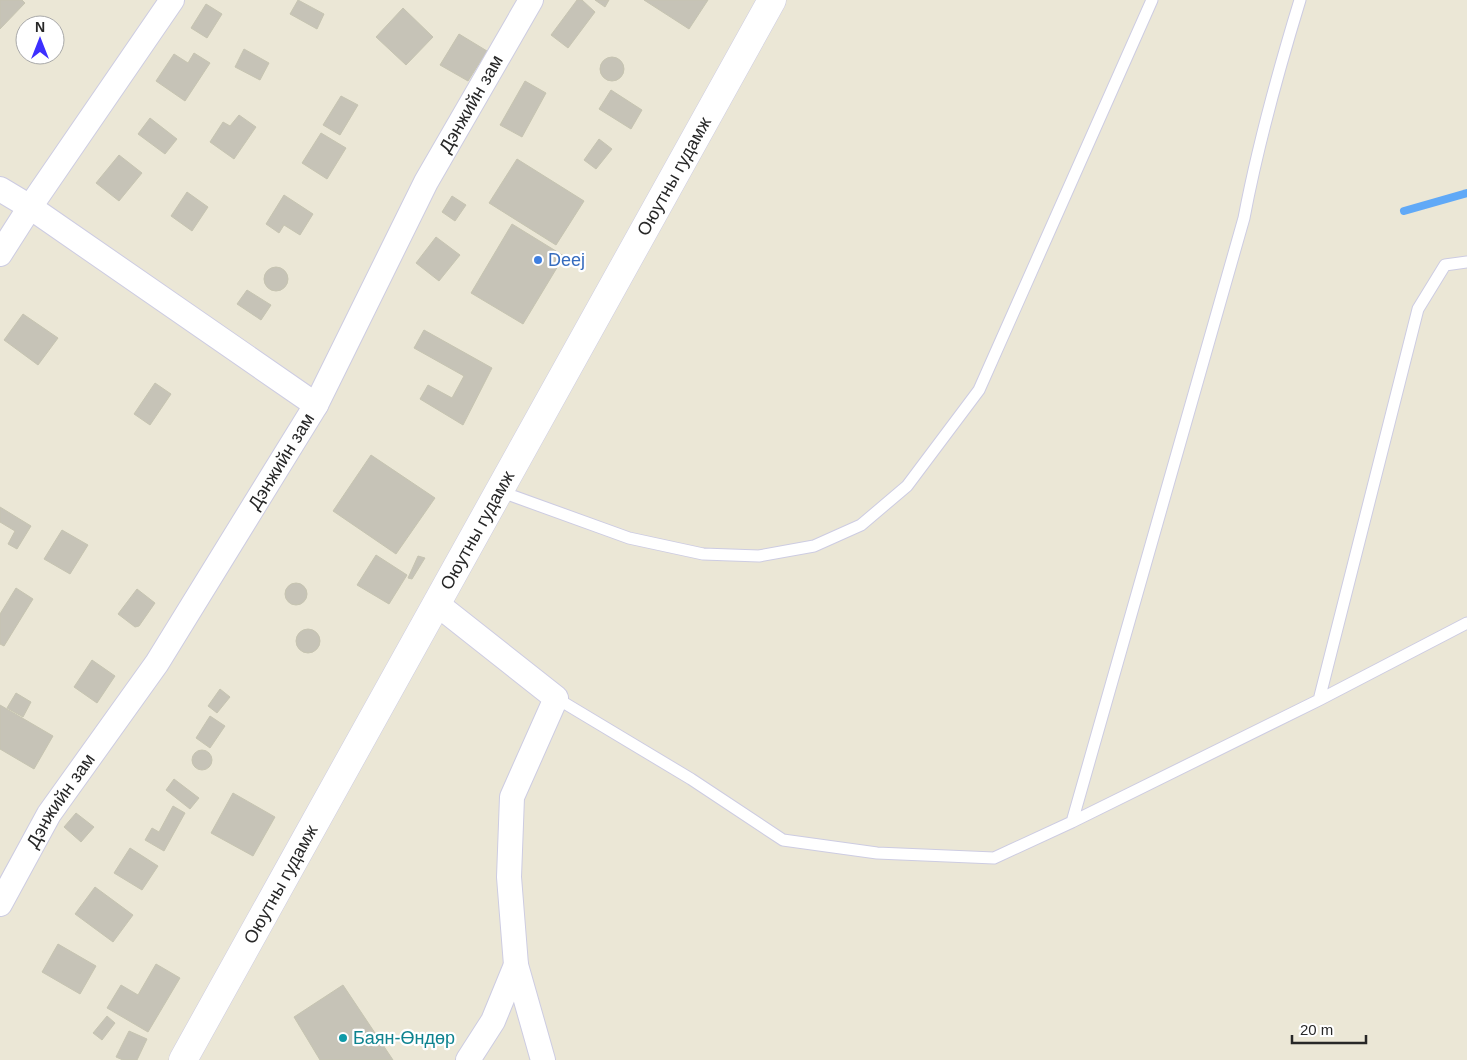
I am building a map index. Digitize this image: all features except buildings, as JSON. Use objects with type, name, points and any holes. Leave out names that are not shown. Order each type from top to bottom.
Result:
[{"type":"street","points":[[0,254],[30,207],[172,0]]},
{"type":"street","name":"Дэнжийн зам","points":[[0,904],[49,814],[157,663],[316,405],[426,182],[531,0]]},
{"type":"street","name":"Оюутны гудамж","points":[[182,1060],[772,0]]},
{"type":"street","points":[[0,189],[30,207],[316,405]]},
{"type":"street","points":[[437,604],[556,698],[512,797],[509,877],[516,965],[543,1060]]},
{"type":"street","points":[[468,1060],[493,1021],[516,965]]},
{"type":"lane","points":[[499,491],[630,538],[703,554],[759,556],[814,546],[861,525],[908,486],[979,390],[1152,0]]},
{"type":"lane","points":[[1072,822],[1244,218],[1255,161],[1300,0]]},
{"type":"lane","points":[[1319,700],[1418,309],[1445,265],[1467,262]]},
{"type":"lane","points":[[556,698],[691,779],[784,840],[877,853],[994,858],[1072,822],[1319,700],[1467,623]]},
{"type":"waterway","points":[[1404,211],[1467,193]]},
{"type":"place","name":"Deej","points":[[538,260]]},
{"type":"place","name":"Баян-Өндөр","points":[[343,1038]]}]
